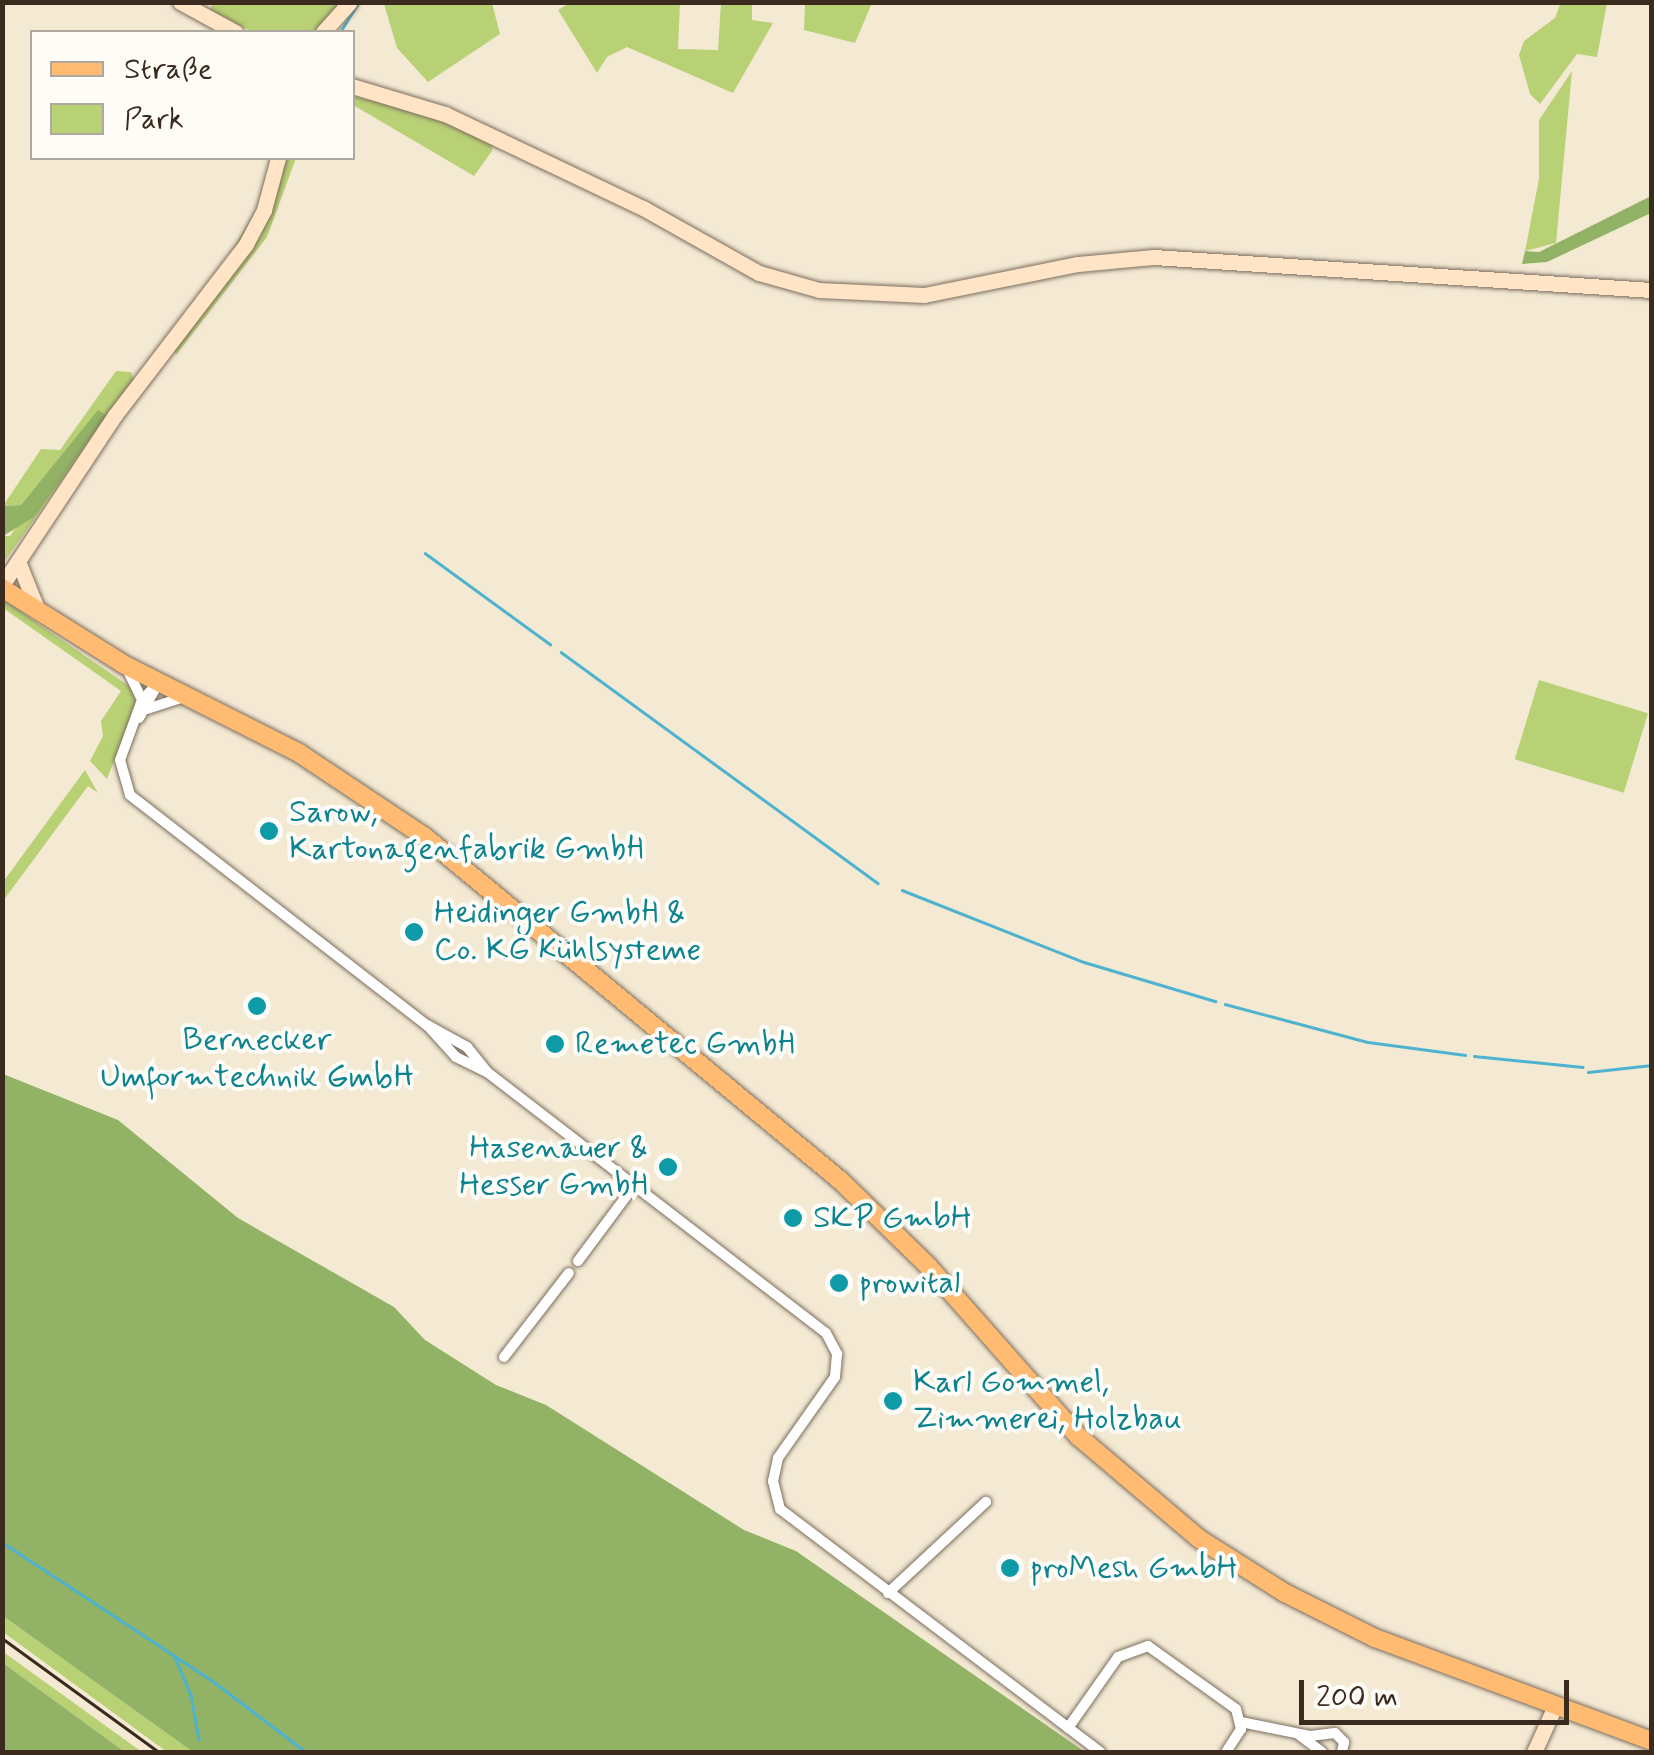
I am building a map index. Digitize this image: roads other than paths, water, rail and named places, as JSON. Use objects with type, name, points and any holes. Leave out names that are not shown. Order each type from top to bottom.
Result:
[{"type":"main road","points":[[2,586],[124,664],[300,753],[384,807],[794,1141],[908,1245],[1079,1437],[1172,1520],[1341,1622],[1652,1741]]},
{"type":"street","points":[[180,2],[231,30]]},
{"type":"street","points":[[329,30],[350,2]]},
{"type":"street","points":[[355,87],[445,114],[642,208],[758,273],[819,290],[924,294],[1078,264],[1154,256],[1652,290]]},
{"type":"street","points":[[2,586],[10,564],[116,415],[246,244],[264,210],[277,160]]},
{"type":"street","points":[[10,564],[38,611]]},
{"type":"street","points":[[124,664],[144,705]]},
{"type":"street","points":[[158,683],[135,722],[120,760],[130,795],[427,1025],[467,1047],[486,1072],[832,1340],[836,1377],[780,1454],[774,1496],[797,1526],[1100,1752]]},
{"type":"street","points":[[144,705],[185,696]]},
{"type":"street","points":[[578,1261],[634,1186]]},
{"type":"street","points":[[504,1357],[569,1273]]},
{"type":"street","points":[[888,1593],[986,1502]]},
{"type":"street","points":[[1068,1728],[1118,1658],[1142,1646],[1167,1655],[1231,1703],[1241,1722]]},
{"type":"street","points":[[1534,1752],[1555,1706]]},
{"type":"street","points":[[1241,1722],[1297,1734],[1335,1733],[1344,1742],[1342,1752]]},
{"type":"street","points":[[1226,1752],[1241,1722]]},
{"type":"street","points":[[1297,1734],[1322,1752]]},
{"type":"waterway","points":[[341,30],[359,2]]},
{"type":"waterway","points":[[425,553],[550,644]]},
{"type":"waterway","points":[[561,652],[878,883]]},
{"type":"waterway","points":[[902,890],[1084,962],[1215,1001]]},
{"type":"waterway","points":[[1225,1004],[1368,1042],[1465,1055]]},
{"type":"waterway","points":[[1474,1056],[1582,1067]]},
{"type":"waterway","points":[[1588,1072],[1652,1065]]},
{"type":"waterway","points":[[2,1542],[213,1681],[306,1752]]},
{"type":"waterway","points":[[174,1655],[191,1695],[199,1739]]},
{"type":"railway","points":[[2,1638],[159,1752]]},
{"type":"place","name":"Sarow, Kartonagenfabrik GmbH","points":[[269,831]]},
{"type":"place","name":"Heidinger GmbH & Co. KG Kühlsysteme","points":[[414,932]]},
{"type":"place","name":"Bernecker Umformtechnik GmbH","points":[[257,1006]]},
{"type":"place","name":"Remetec GmbH","points":[[555,1044]]},
{"type":"place","name":"Hasenauer & Hesser GmbH","points":[[668,1167]]},
{"type":"place","name":"SKP GmbH","points":[[793,1218]]},
{"type":"place","name":"prowital","points":[[839,1283]]},
{"type":"place","name":"Karl Gommel, Zimmerei, Holzbau","points":[[893,1401]]},
{"type":"place","name":"proMesh GmbH","points":[[1010,1568]]}]
